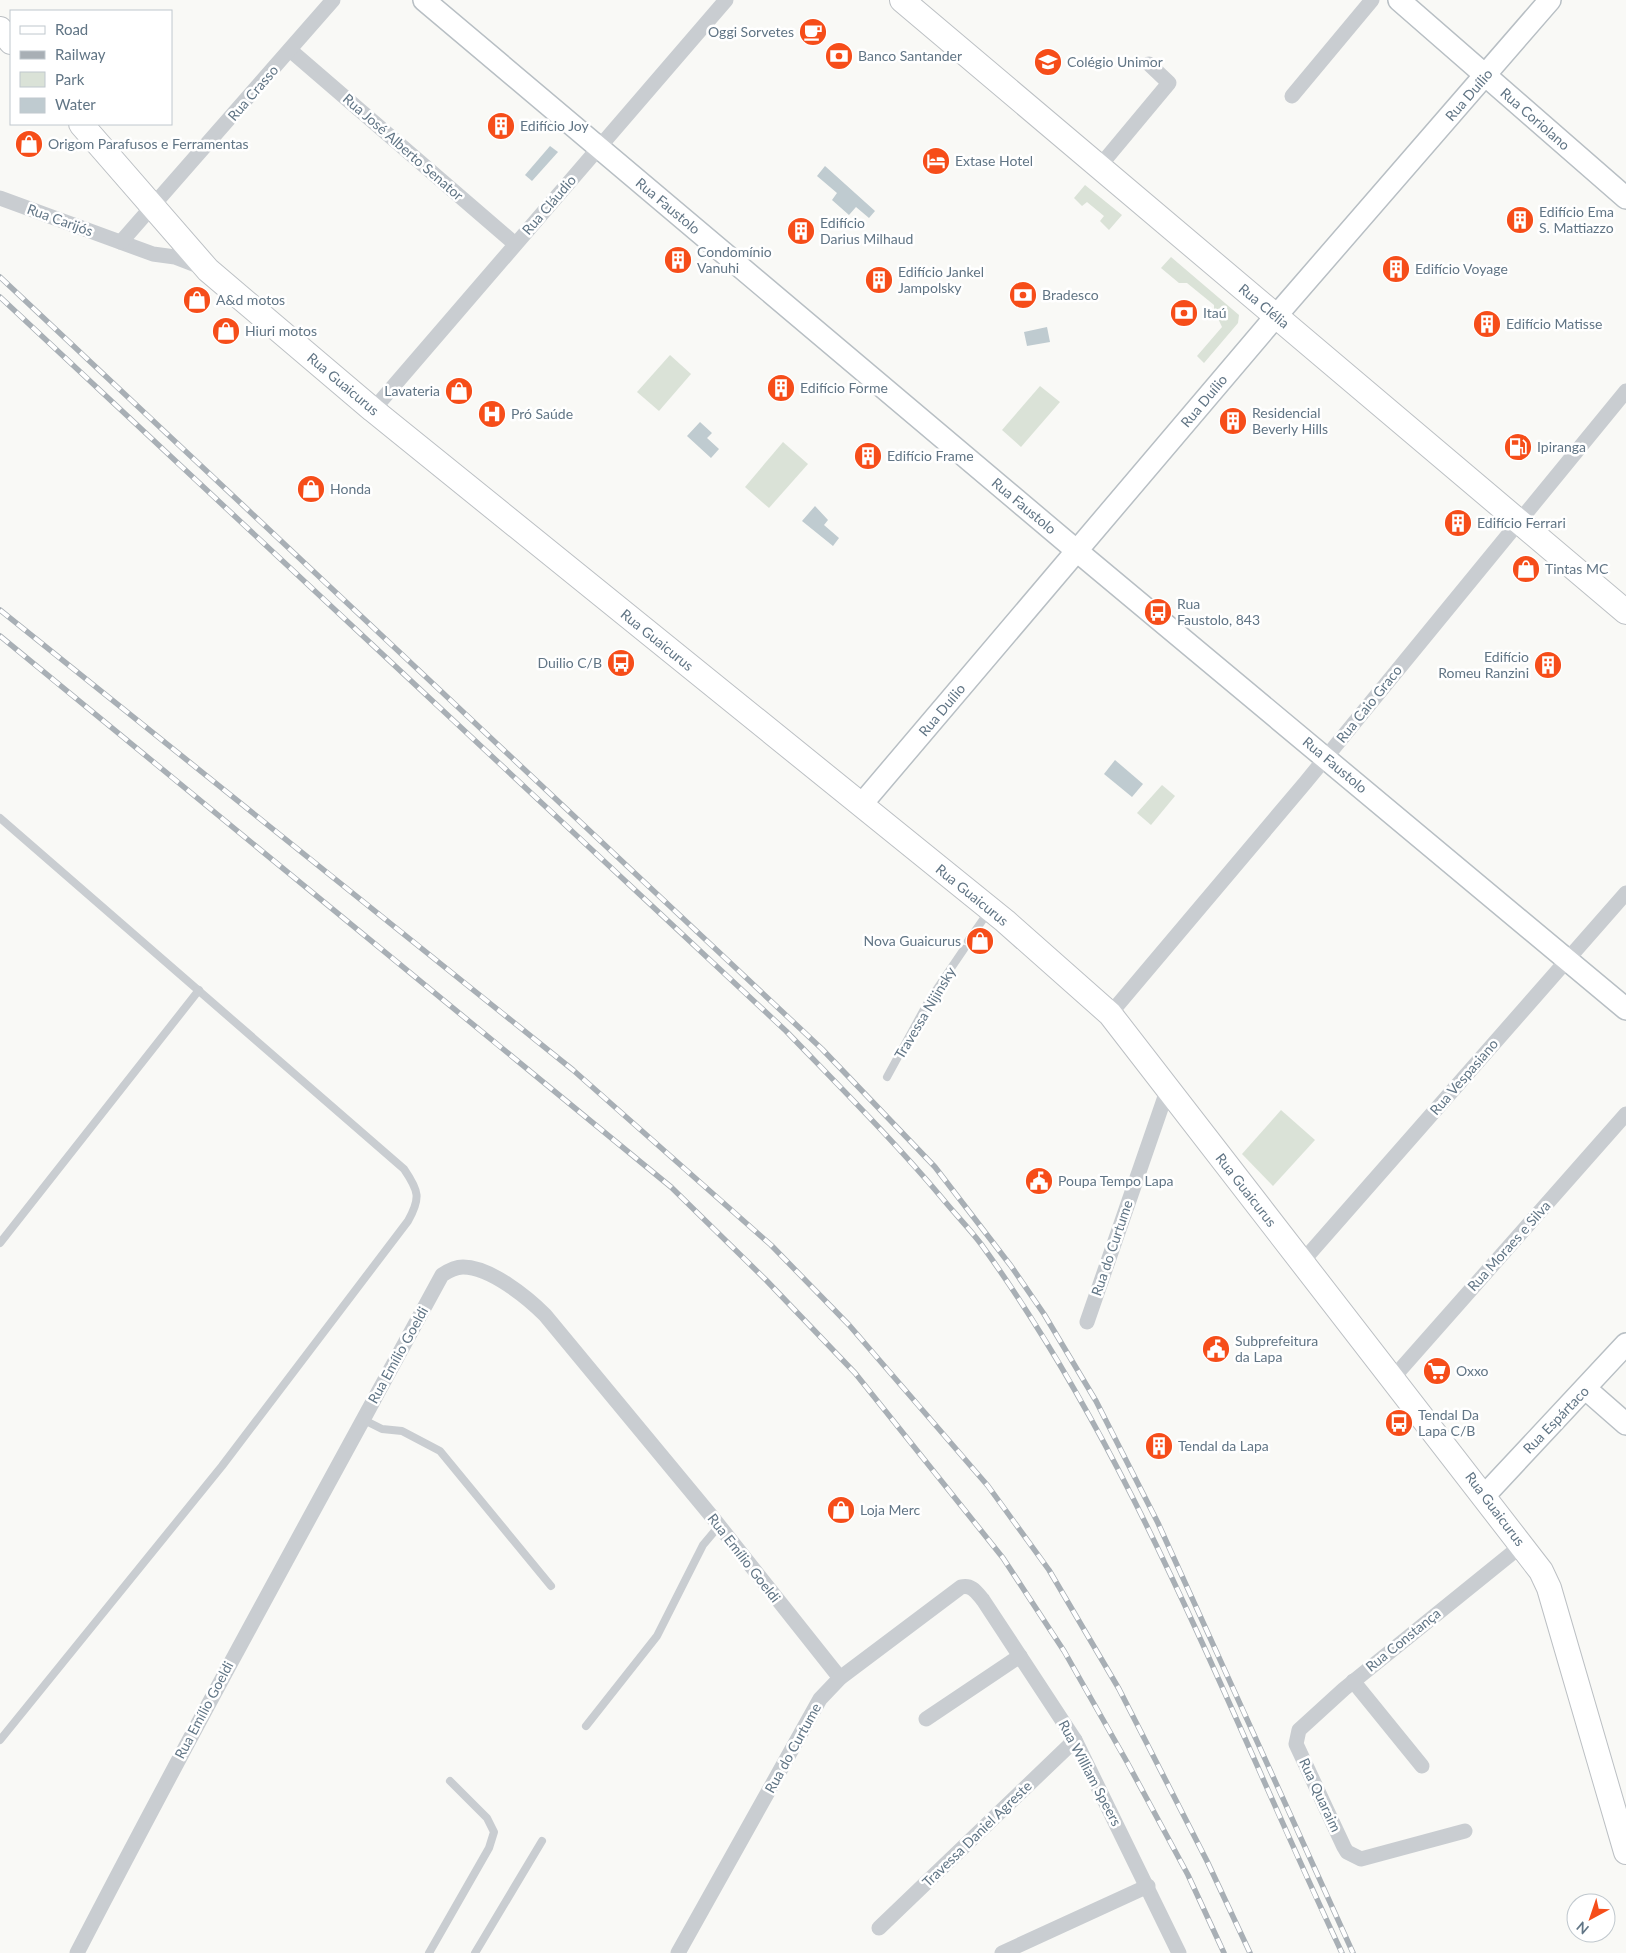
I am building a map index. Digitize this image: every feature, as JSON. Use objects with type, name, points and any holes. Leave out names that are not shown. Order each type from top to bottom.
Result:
[{"type":"main road","name":"Rua Clélia","points":[[902,0],[1626,612]]},
{"type":"main road","points":[[0,29],[10,41]]},
{"type":"main road","name":"Rua Guaicurus","points":[[81,125],[208,270],[373,410],[990,909],[1110,1014],[1541,1571],[1620,1811],[1626,1852]]},
{"type":"street","name":"Rua Crasso","points":[[152,208],[334,0]]},
{"type":"street","name":"Rua Faustolo","points":[[424,0],[1077,551],[1626,1009]]},
{"type":"street","name":"Rua Cláudio","points":[[373,410],[726,0]]},
{"type":"street","points":[[1292,96],[1372,0]]},
{"type":"street","name":"Rua Coriolano","points":[[1399,0],[1626,198]]},
{"type":"street","name":"Rua Duílio","points":[[861,805],[1276,316],[1550,0]]},
{"type":"street","name":"Rua José Alberto Senator","points":[[290,50],[515,244]]},
{"type":"street","points":[[1099,167],[1169,84],[1149,64]]},
{"type":"street","name":"Rua Carijós","points":[[0,198],[152,254],[175,257],[208,270]]},
{"type":"street","points":[[121,242],[152,208]]},
{"type":"street","name":"Rua Caio Graco","points":[[1110,1014],[1326,758],[1626,391]]},
{"type":"street","name":"Rua Vespasiano","points":[[1302,1262],[1626,892]]},
{"type":"street","name":"Rua do Curtume","points":[[1087,1322],[1168,1088]]},
{"type":"street","name":"Rua Moraes e Silva","points":[[1392,1378],[1626,1114]]},
{"type":"street","name":"Rua Emílio Goeldi","points":[[77,1953],[190,1734],[362,1419],[442,1275],[452,1269],[463,1267],[479,1270],[513,1288],[546,1315],[719,1526],[840,1678]]},
{"type":"street","name":"Rua Espártaco","points":[[1484,1495],[1586,1389],[1626,1344]]},
{"type":"street","points":[[1586,1389],[1626,1424]]},
{"type":"street","name":"Rua Constança","points":[[1296,1744],[1299,1730],[1353,1681],[1522,1546]]},
{"type":"street","name":"Rua do Curtume","points":[[678,1953],[820,1699],[840,1678],[961,1587]]},
{"type":"street","name":"Rua William Speers","points":[[961,1587],[972,1587],[980,1596],[1075,1740],[1148,1886],[1179,1953]]},
{"type":"street","points":[[926,1719],[1020,1656]]},
{"type":"street","points":[[1353,1681],[1422,1766]]},
{"type":"street","name":"Travessa Daniel Agreste","points":[[880,1928],[1075,1740]]},
{"type":"street","name":"Rua Quaraim","points":[[1296,1744],[1347,1852],[1360,1858],[1465,1831]]},
{"type":"street","points":[[1002,1953],[1148,1886]]},
{"type":"lane","points":[[0,818],[404,1169],[417,1191],[417,1205],[408,1221],[222,1466],[0,1740]]},
{"type":"lane","name":"Travessa Nijinsky","points":[[887,1077],[928,1002],[990,909]]},
{"type":"lane","points":[[0,1243],[199,990]]},
{"type":"lane","points":[[362,1419],[382,1429],[402,1432],[440,1452],[551,1586]]},
{"type":"lane","points":[[586,1726],[657,1636],[703,1545],[719,1526]]},
{"type":"lane","points":[[429,1953],[490,1848],[494,1832],[487,1818],[450,1781]]},
{"type":"lane","points":[[475,1953],[542,1841]]},
{"type":"green space","points":[[1085,185],[1122,215],[1109,230],[1100,221],[1104,216],[1087,202],[1082,206],[1074,198]]},
{"type":"green space","points":[[1171,257],[1239,315],[1238,323],[1204,363],[1197,356],[1222,327],[1214,310],[1214,305],[1187,283],[1179,283],[1161,268]]},
{"type":"green space","points":[[670,355],[691,374],[659,411],[637,392]]},
{"type":"green space","points":[[1040,386],[1060,402],[1021,447],[1002,430]]},
{"type":"green space","points":[[783,442],[808,464],[769,508],[745,487]]},
{"type":"green space","points":[[1162,785],[1175,796],[1151,825],[1137,813]]},
{"type":"green space","points":[[1281,1110],[1315,1140],[1273,1186],[1242,1154]]},
{"type":"water","points":[[550,146],[558,152],[532,181],[525,175]]},
{"type":"water","points":[[825,166],[875,211],[869,218],[856,207],[849,215],[832,200],[837,193],[817,176]]},
{"type":"water","points":[[1047,327],[1050,342],[1027,346],[1024,332]]},
{"type":"water","points":[[700,422],[712,433],[707,438],[719,449],[711,458],[687,436]]},
{"type":"water","points":[[815,506],[828,520],[824,525],[839,538],[833,546],[802,521]]},
{"type":"water","points":[[1115,760],[1143,784],[1132,797],[1104,774]]},
{"type":"railway","points":[[0,277],[822,1049],[935,1167],[1011,1266],[1044,1314],[1096,1401],[1158,1523],[1353,1953]]},
{"type":"railway","points":[[0,297],[786,1031],[866,1113],[981,1244],[1037,1327],[1087,1412],[1134,1500],[1178,1590],[1342,1953]]},
{"type":"railway","points":[[0,610],[573,1070],[771,1245],[849,1325],[988,1486],[1049,1570],[1119,1689],[1207,1861],[1250,1953]]},
{"type":"railway","points":[[0,636],[671,1187],[766,1280],[855,1373],[1003,1558],[1064,1651],[1188,1875],[1224,1953]]},
{"type":"place","name":"Oggi Sorvetes","points":[[813,32]]},
{"type":"place","name":"Banco Santander","points":[[839,56]]},
{"type":"place","name":"Colégio Unimor","points":[[1048,62]]},
{"type":"place","name":"Edifício Joy","points":[[501,126]]},
{"type":"place","name":"Origom Parafusos e Ferramentas","points":[[29,144]]},
{"type":"place","name":"Extase Hotel","points":[[936,161]]},
{"type":"place","name":"Edifício Ema S. Mattiazzo","points":[[1520,220]]},
{"type":"place","name":"Edifício Darius Milhaud","points":[[801,231]]},
{"type":"place","name":"Condomínio Vanuhi","points":[[678,260]]},
{"type":"place","name":"Edifício Voyage","points":[[1396,269]]},
{"type":"place","name":"Edifício Jankel Jampolsky","points":[[879,280]]},
{"type":"place","name":"Bradesco","points":[[1023,295]]},
{"type":"place","name":"A&d motos","points":[[197,300]]},
{"type":"place","name":"Itaú","points":[[1184,313]]},
{"type":"place","name":"Edifício Matisse","points":[[1487,324]]},
{"type":"place","name":"Hiuri motos","points":[[226,331]]},
{"type":"place","name":"Edifício Forme","points":[[781,388]]},
{"type":"place","name":"Lavateria","points":[[459,391]]},
{"type":"place","name":"Pró Saúde","points":[[492,414]]},
{"type":"place","name":"Residencial Beverly Hills","points":[[1233,421]]},
{"type":"place","name":"Ipiranga","points":[[1518,447]]},
{"type":"place","name":"Edifício Frame","points":[[868,456]]},
{"type":"place","name":"Honda","points":[[311,489]]},
{"type":"place","name":"Edifício Ferrari","points":[[1458,523]]},
{"type":"place","name":"Tintas MC","points":[[1526,569]]},
{"type":"place","name":"Rua Faustolo, 843","points":[[1158,612]]},
{"type":"place","name":"Duilio C/B","points":[[621,663]]},
{"type":"place","name":"Edifício Romeu Ranzini","points":[[1548,665]]},
{"type":"place","name":"Nova Guaicurus","points":[[980,941]]},
{"type":"place","name":"Poupa Tempo Lapa","points":[[1039,1181]]},
{"type":"place","name":"Subprefeitura da Lapa","points":[[1216,1349]]},
{"type":"place","name":"Oxxo","points":[[1437,1371]]},
{"type":"place","name":"Tendal Da Lapa C/B","points":[[1399,1423]]},
{"type":"place","name":"Tendal da Lapa","points":[[1159,1446]]},
{"type":"place","name":"Loja Merc","points":[[841,1510]]}]
